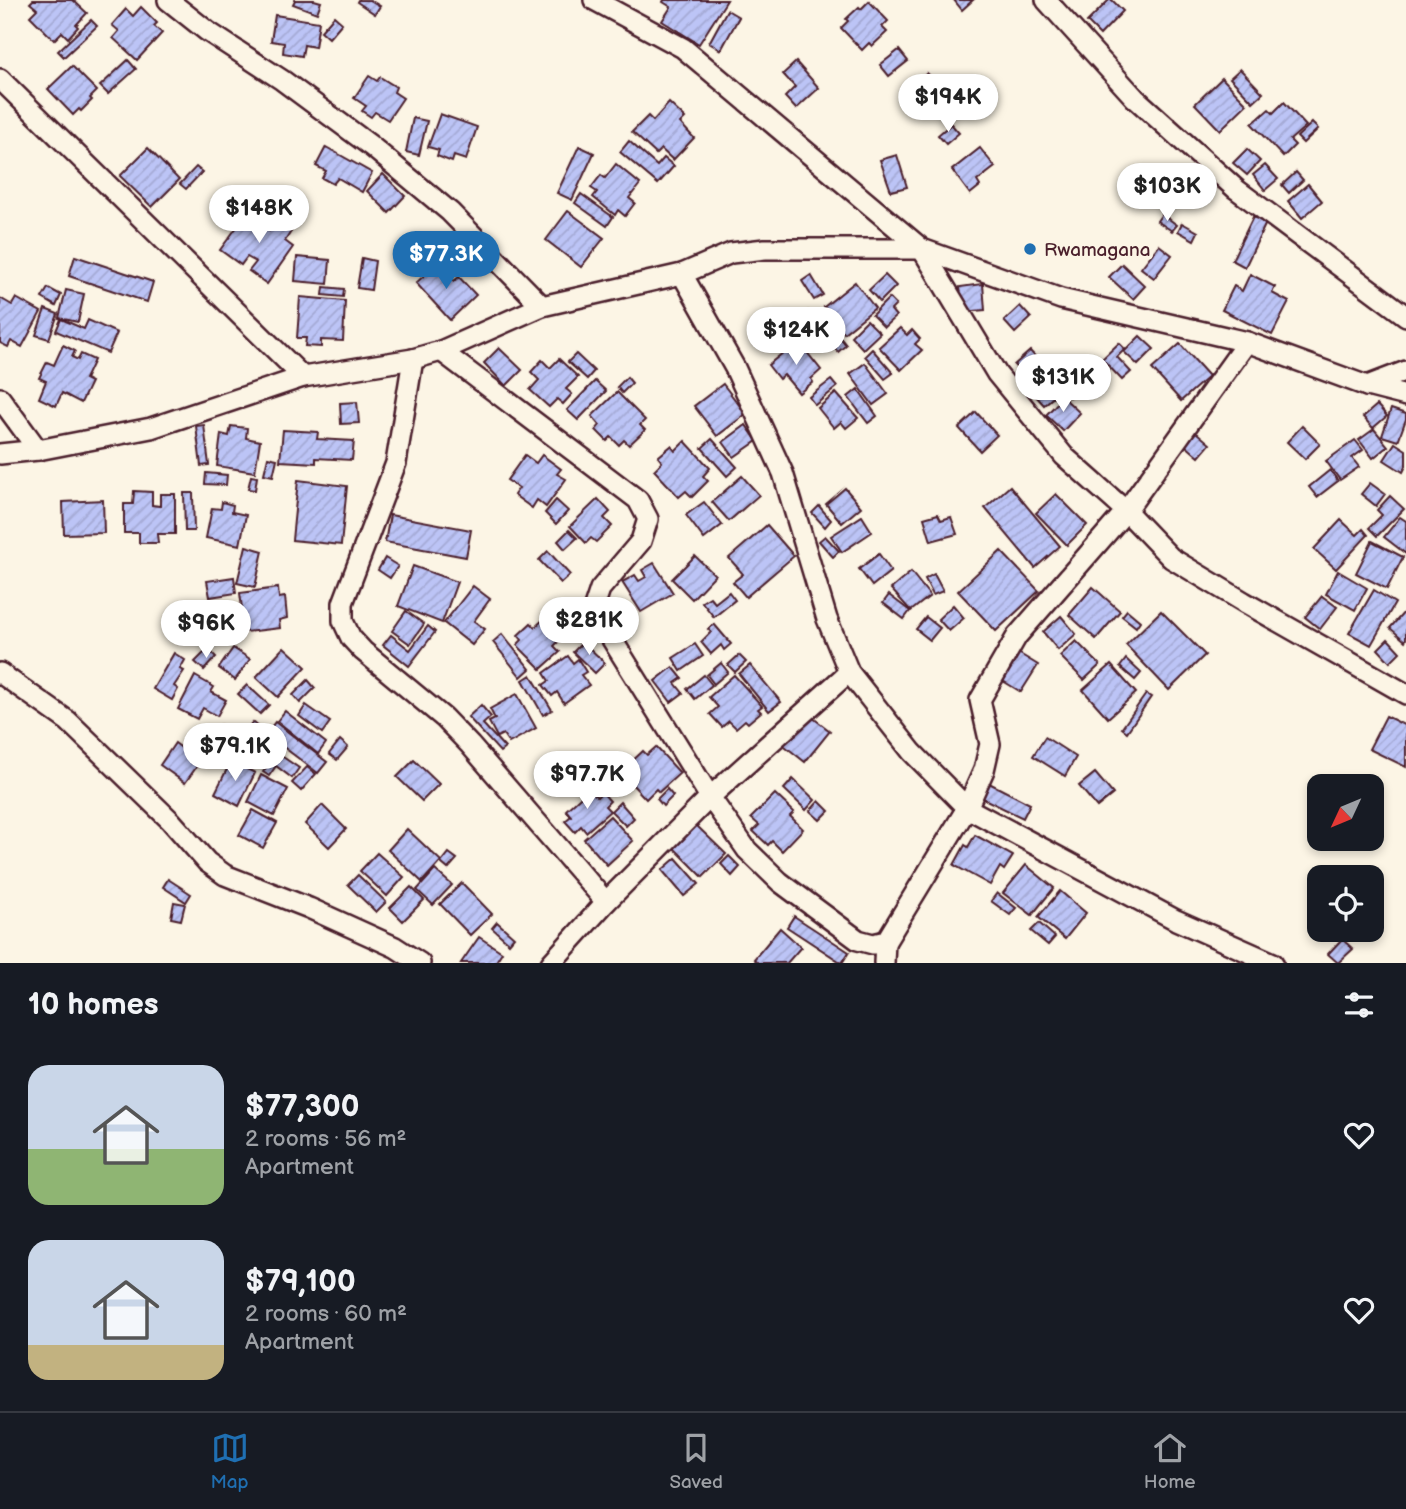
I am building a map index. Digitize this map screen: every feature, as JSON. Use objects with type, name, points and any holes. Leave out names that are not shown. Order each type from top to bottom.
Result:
[{"type":"street","points":[[168,0],[207,31],[282,80],[371,146],[450,212],[542,306]]},
{"type":"street","points":[[594,0],[683,48],[922,248],[997,374],[1064,456],[1126,511],[1171,558],[1406,694]]},
{"type":"street","points":[[1046,0],[1135,98],[1236,189],[1406,316]]},
{"type":"street","points":[[0,79],[303,377]]},
{"type":"street","points":[[0,454],[37,450],[151,428],[303,377],[413,359],[441,351],[542,306],[682,274],[731,253],[765,249],[922,248],[1061,299],[1247,342],[1367,386],[1406,396]]},
{"type":"street","points":[[682,274],[735,368],[783,473],[827,619],[849,672],[912,752],[967,808],[1176,920],[1273,963]]},
{"type":"street","points":[[884,963],[885,941],[967,808],[984,770],[990,744],[979,699],[1017,636],[1126,511],[1247,342]]},
{"type":"street","points":[[441,351],[638,500],[648,519],[641,541],[600,589],[594,607],[603,625],[710,797],[747,850],[780,882],[858,940],[873,944],[885,941]]},
{"type":"street","points":[[413,359],[396,463],[343,603],[343,621],[351,638],[363,650],[444,718],[470,745],[606,902]]},
{"type":"street","points":[[1367,386],[1406,370]]},
{"type":"street","points":[[0,398],[37,450]]},
{"type":"street","points":[[551,963],[606,902],[710,797],[849,672]]},
{"type":"street","points":[[0,673],[68,721],[171,821],[207,862],[225,875],[309,908],[395,947],[420,963]]},
{"type":"building","points":[[33,0],[73,0],[87,13],[68,38],[62,32],[54,40],[30,16],[37,9],[30,3]]},
{"type":"building","points":[[295,0],[321,2],[317,13],[293,4]]},
{"type":"building","points":[[370,0],[380,6],[375,14],[357,2]]},
{"type":"building","points":[[727,0],[699,44],[662,21],[671,7],[663,2]]},
{"type":"building","points":[[954,0],[973,0],[962,10]]},
{"type":"building","points":[[1109,0],[1123,11],[1100,35],[1087,22]]},
{"type":"building","points":[[869,1],[888,21],[882,27],[887,32],[872,46],[869,43],[862,50],[841,28],[848,21],[846,19]]},
{"type":"building","points":[[141,7],[157,23],[154,26],[162,33],[137,60],[113,38],[119,31],[112,25],[126,9],[133,16]]},
{"type":"building","points":[[727,10],[739,17],[721,50],[709,43]]},
{"type":"building","points":[[275,15],[319,22],[315,47],[304,45],[302,56],[283,53],[284,43],[271,41]]},
{"type":"building","points":[[334,16],[342,23],[329,38],[321,31]]},
{"type":"building","points":[[91,20],[97,26],[64,57],[58,51]]},
{"type":"building","points":[[899,50],[908,61],[889,76],[880,65]]},
{"type":"building","points":[[128,60],[136,69],[108,94],[100,86]]},
{"type":"building","points":[[796,62],[819,88],[796,109],[785,97],[795,87],[783,74]]},
{"type":"building","points":[[72,66],[97,91],[81,111],[79,109],[73,115],[48,89]]},
{"type":"building","points":[[1240,69],[1263,93],[1253,102],[1230,78]]},
{"type":"building","points":[[927,73],[942,89],[933,98],[940,105],[930,114],[908,93]]},
{"type":"building","points":[[369,76],[377,81],[380,77],[396,87],[394,92],[403,98],[388,120],[375,112],[371,117],[362,111],[366,106],[354,98]]},
{"type":"building","points":[[1222,78],[1247,104],[1220,130],[1195,104]]},
{"type":"building","points":[[1284,102],[1306,126],[1290,140],[1295,145],[1283,157],[1252,124],[1269,109],[1273,113]]},
{"type":"building","points":[[669,103],[685,118],[680,123],[694,138],[673,160],[661,149],[656,154],[632,132],[648,116],[653,121]]},
{"type":"building","points":[[440,114],[477,127],[466,160],[454,156],[452,162],[437,156],[439,150],[428,147]]},
{"type":"building","points":[[413,118],[427,121],[419,155],[406,152]]},
{"type":"building","points":[[1312,123],[1318,129],[1303,143],[1297,137]]},
{"type":"building","points":[[951,124],[959,133],[946,144],[938,135]]},
{"type":"building","points":[[629,141],[657,166],[664,158],[674,166],[658,184],[620,152]]},
{"type":"building","points":[[579,146],[594,153],[572,200],[557,193]]},
{"type":"building","points":[[326,147],[372,173],[362,192],[338,178],[333,184],[322,178],[326,171],[316,166]]},
{"type":"building","points":[[148,148],[179,180],[152,207],[120,176]]},
{"type":"building","points":[[980,148],[995,167],[977,181],[980,186],[970,194],[952,170]]},
{"type":"building","points":[[1247,149],[1260,161],[1247,175],[1233,163]]},
{"type":"building","points":[[897,155],[907,187],[891,191],[880,160]]},
{"type":"building","points":[[616,164],[640,184],[629,198],[635,203],[625,216],[618,210],[615,215],[593,197],[597,192],[591,188],[601,175],[605,178]]},
{"type":"building","points":[[1265,165],[1278,179],[1265,190],[1253,175]]},
{"type":"building","points":[[196,167],[202,172],[186,189],[180,184]]},
{"type":"building","points":[[1296,172],[1303,180],[1289,193],[1282,185]]},
{"type":"building","points":[[383,174],[405,196],[389,213],[367,191]]},
{"type":"building","points":[[1308,184],[1322,201],[1302,218],[1288,201]]},
{"type":"building","points":[[581,194],[613,217],[607,226],[575,203]]},
{"type":"building","points":[[251,208],[266,218],[261,225],[269,231],[277,220],[292,230],[285,241],[293,247],[267,284],[249,271],[256,262],[247,257],[241,265],[220,250]]},
{"type":"building","points":[[568,211],[604,238],[581,267],[546,240]]},
{"type":"building","points":[[1162,214],[1177,225],[1172,231],[1157,221]]},
{"type":"building","points":[[1253,217],[1266,223],[1245,267],[1232,260]]},
{"type":"building","points":[[1182,223],[1198,232],[1194,240],[1178,231]]},
{"type":"building","points":[[1159,245],[1172,255],[1154,278],[1141,268]]},
{"type":"building","points":[[75,256],[153,282],[147,302],[69,276]]},
{"type":"building","points":[[297,257],[330,260],[328,284],[295,281]]},
{"type":"building","points":[[362,258],[375,261],[371,290],[357,288]]},
{"type":"building","points":[[437,264],[454,281],[459,277],[476,295],[450,320],[416,283]]},
{"type":"building","points":[[1122,264],[1145,286],[1133,299],[1109,277]]},
{"type":"building","points":[[1250,274],[1275,287],[1272,293],[1289,302],[1272,335],[1222,310],[1234,286],[1242,291]]},
{"type":"building","points":[[811,275],[823,295],[814,300],[802,281]]},
{"type":"building","points":[[885,275],[896,286],[880,302],[869,290]]},
{"type":"building","points":[[855,282],[875,308],[844,333],[824,307]]},
{"type":"building","points":[[983,284],[985,310],[962,312],[960,287]]},
{"type":"building","points":[[324,287],[344,289],[343,297],[323,295]]},
{"type":"building","points":[[48,288],[61,295],[56,306],[42,298]]},
{"type":"building","points":[[66,290],[84,294],[78,322],[59,318]]},
{"type":"building","points":[[300,297],[345,301],[343,341],[321,340],[321,347],[305,346],[306,338],[297,338]]},
{"type":"building","points":[[0,298],[12,305],[16,298],[41,312],[22,347],[11,341],[8,347],[0,343]]},
{"type":"building","points":[[889,298],[896,305],[891,310],[896,316],[884,327],[872,315]]},
{"type":"building","points":[[1020,306],[1031,318],[1015,333],[1004,321]]},
{"type":"building","points":[[45,309],[58,314],[49,339],[36,335]]},
{"type":"building","points":[[808,311],[815,320],[797,334],[790,324]]},
{"type":"building","points":[[61,319],[84,329],[88,320],[117,333],[108,353],[56,331]]},
{"type":"building","points":[[826,320],[846,345],[838,352],[818,327]]},
{"type":"building","points":[[867,320],[880,333],[863,349],[851,336]]},
{"type":"building","points":[[784,322],[795,338],[781,348],[770,332]]},
{"type":"building","points":[[900,328],[907,335],[912,330],[920,339],[915,344],[922,350],[901,370],[879,347]]},
{"type":"building","points":[[1140,336],[1154,349],[1138,365],[1124,352]]},
{"type":"building","points":[[798,341],[821,370],[811,379],[813,382],[799,393],[784,375],[779,379],[768,365]]},
{"type":"building","points":[[1119,343],[1125,349],[1117,357],[1131,372],[1122,380],[1102,359]]},
{"type":"building","points":[[1180,344],[1209,376],[1181,401],[1152,369]]},
{"type":"building","points":[[63,345],[75,351],[72,357],[78,360],[81,354],[94,360],[85,379],[91,382],[81,403],[62,393],[56,406],[39,398],[46,381],[39,378],[47,362],[54,365]]},
{"type":"building","points":[[499,348],[522,370],[506,386],[484,363]]},
{"type":"building","points":[[872,349],[893,373],[885,379],[865,356]]},
{"type":"building","points":[[1030,351],[1041,363],[1025,377],[1014,365]]},
{"type":"building","points":[[576,354],[594,371],[587,379],[568,362]]},
{"type":"building","points":[[559,359],[578,377],[566,389],[572,394],[563,404],[557,399],[549,407],[530,390],[539,380],[531,372],[542,360],[550,368]]},
{"type":"building","points":[[865,363],[888,394],[873,405],[850,374]]},
{"type":"building","points":[[1063,372],[1078,390],[1069,397],[1063,389],[1044,405],[1035,395]]},
{"type":"building","points":[[627,377],[632,383],[622,393],[617,387]]},
{"type":"building","points":[[831,380],[837,387],[815,405],[809,397]]},
{"type":"building","points":[[595,381],[606,391],[578,420],[567,410]]},
{"type":"building","points":[[723,384],[746,414],[717,436],[694,406]]},
{"type":"building","points":[[858,389],[877,416],[868,423],[848,397]]},
{"type":"building","points":[[617,392],[645,420],[640,425],[645,430],[629,445],[624,440],[619,445],[611,437],[607,441],[596,430],[600,425],[592,416]]},
{"type":"building","points":[[836,393],[858,418],[846,428],[841,422],[834,428],[818,408]]},
{"type":"building","points":[[1063,397],[1080,413],[1063,431],[1046,415]]},
{"type":"building","points":[[357,402],[359,423],[341,424],[340,403]]},
{"type":"building","points":[[1377,405],[1387,416],[1373,428],[1363,417]]},
{"type":"building","points":[[1391,409],[1406,414],[1398,441],[1382,436]]},
{"type":"building","points":[[976,412],[997,435],[980,451],[959,428]]},
{"type":"building","points":[[204,425],[209,465],[201,466],[196,426]]},
{"type":"building","points":[[746,425],[757,441],[734,457],[723,442]]},
{"type":"building","points":[[231,426],[247,428],[246,438],[260,441],[255,472],[217,466],[221,434],[229,436]]},
{"type":"building","points":[[1302,426],[1320,444],[1305,459],[1287,442]]},
{"type":"building","points":[[1190,427],[1210,444],[1199,457],[1179,440]]},
{"type":"building","points":[[1374,429],[1388,446],[1373,458],[1359,440]]},
{"type":"building","points":[[283,430],[318,432],[317,439],[354,441],[352,460],[316,458],[316,463],[280,461]]},
{"type":"building","points":[[712,439],[737,467],[727,476],[702,448]]},
{"type":"building","points":[[1355,440],[1363,450],[1352,458],[1359,467],[1340,480],[1326,461]]},
{"type":"building","points":[[685,441],[710,468],[703,476],[708,481],[692,497],[686,491],[679,497],[654,470],[662,462],[658,457],[671,446],[675,451]]},
{"type":"building","points":[[1395,443],[1406,450],[1406,466],[1403,472],[1384,460]]},
{"type":"building","points":[[525,455],[536,463],[542,455],[561,469],[557,474],[566,479],[546,507],[537,500],[532,508],[514,495],[519,488],[507,480]]},
{"type":"building","points":[[268,457],[277,459],[273,476],[264,474]]},
{"type":"building","points":[[1330,470],[1338,481],[1317,497],[1309,487]]},
{"type":"building","points":[[206,473],[227,475],[226,485],[205,484]]},
{"type":"building","points":[[251,476],[257,477],[255,490],[248,489]]},
{"type":"building","points":[[742,476],[759,495],[729,521],[712,502]]},
{"type":"building","points":[[298,480],[347,486],[341,545],[292,540]]},
{"type":"building","points":[[1370,483],[1385,494],[1376,506],[1361,494]]},
{"type":"building","points":[[1010,486],[1060,546],[1035,568],[985,508]]},
{"type":"building","points":[[845,488],[861,507],[842,523],[826,504]]},
{"type":"building","points":[[134,491],[152,492],[152,505],[160,506],[160,494],[175,494],[175,534],[157,534],[158,543],[139,543],[139,533],[124,533],[124,504],[133,504]]},
{"type":"building","points":[[184,493],[193,493],[194,531],[185,531]]},
{"type":"building","points":[[1056,494],[1087,525],[1067,545],[1036,513]]},
{"type":"building","points":[[1390,496],[1404,509],[1377,536],[1369,528],[1382,515],[1377,510]]},
{"type":"building","points":[[598,499],[610,512],[604,518],[612,526],[596,542],[591,538],[586,543],[570,526]]},
{"type":"building","points":[[103,500],[104,533],[64,534],[63,502]]},
{"type":"building","points":[[556,500],[568,511],[556,524],[545,513]]},
{"type":"building","points":[[222,502],[233,505],[232,512],[246,515],[240,545],[206,538],[212,508],[221,509]]},
{"type":"building","points":[[704,502],[722,525],[704,539],[686,515]]},
{"type":"building","points":[[819,506],[831,520],[825,527],[812,513]]},
{"type":"building","points":[[938,514],[941,520],[951,517],[957,534],[931,541],[924,518]]},
{"type":"building","points":[[390,515],[471,530],[466,557],[385,542]]},
{"type":"building","points":[[862,516],[872,532],[842,552],[831,536]]},
{"type":"building","points":[[1400,517],[1406,521],[1406,554],[1384,537]]},
{"type":"building","points":[[1341,520],[1357,535],[1363,529],[1368,535],[1336,569],[1314,549]]},
{"type":"building","points":[[767,525],[794,556],[746,597],[733,582],[743,574],[729,558]]},
{"type":"building","points":[[569,530],[577,538],[565,549],[558,541]]},
{"type":"building","points":[[825,536],[839,551],[833,557],[819,541]]},
{"type":"building","points":[[1372,541],[1403,557],[1387,589],[1356,573]]},
{"type":"building","points":[[246,546],[263,551],[255,587],[237,583]]},
{"type":"building","points":[[548,551],[570,575],[561,583],[539,560]]},
{"type":"building","points":[[1001,551],[1039,591],[996,631],[958,591]]},
{"type":"building","points":[[879,554],[891,571],[872,586],[859,569]]},
{"type":"building","points":[[695,556],[715,575],[692,599],[672,579]]},
{"type":"building","points":[[385,558],[398,566],[390,578],[378,570]]},
{"type":"building","points":[[654,563],[673,593],[641,612],[622,582],[635,575],[639,581],[646,577],[642,570]]},
{"type":"building","points":[[413,566],[457,582],[442,623],[398,606]]},
{"type":"building","points":[[1338,571],[1367,588],[1355,610],[1326,594]]},
{"type":"building","points":[[911,572],[930,596],[911,611],[891,589]]},
{"type":"building","points":[[934,574],[943,591],[933,595],[925,579]]},
{"type":"building","points":[[234,577],[236,593],[210,597],[207,581]]},
{"type":"building","points":[[473,586],[490,599],[474,621],[485,629],[472,645],[444,623]]},
{"type":"building","points":[[1093,587],[1120,611],[1096,639],[1069,615]]},
{"type":"building","points":[[278,588],[279,598],[285,597],[287,618],[279,620],[280,628],[245,632],[240,593]]},
{"type":"building","points":[[1374,590],[1395,603],[1371,645],[1349,633]]},
{"type":"building","points":[[729,592],[735,600],[714,617],[702,602],[710,597],[715,603]]},
{"type":"building","points":[[889,595],[910,611],[904,619],[883,603]]},
{"type":"building","points":[[1322,596],[1337,607],[1320,629],[1305,617]]},
{"type":"building","points":[[953,605],[964,618],[949,631],[938,619]]},
{"type":"building","points":[[225,607],[233,636],[221,639],[214,609]]},
{"type":"building","points":[[1127,610],[1140,621],[1136,627],[1122,616]]},
{"type":"building","points":[[1406,610],[1406,639],[1405,641],[1390,628]]},
{"type":"building","points":[[406,611],[424,624],[410,644],[392,631]]},
{"type":"building","points":[[1161,611],[1205,655],[1169,690],[1126,645]]},
{"type":"building","points":[[1061,616],[1076,634],[1058,650],[1043,632]]},
{"type":"building","points":[[926,617],[940,628],[930,640],[916,629]]},
{"type":"building","points":[[543,620],[561,639],[554,646],[560,652],[541,669],[517,645],[522,640],[518,635],[531,623],[535,627]]},
{"type":"building","points":[[714,624],[731,644],[724,650],[721,645],[711,654],[701,642],[711,632],[708,629]]},
{"type":"building","points":[[428,626],[435,632],[409,666],[383,645],[391,635],[410,650]]},
{"type":"building","points":[[502,634],[530,669],[521,677],[493,642]]},
{"type":"building","points":[[1388,639],[1400,652],[1390,662],[1378,649]]},
{"type":"building","points":[[1076,641],[1100,665],[1084,680],[1060,656]]},
{"type":"building","points":[[583,642],[605,663],[595,673],[573,652]]},
{"type":"building","points":[[695,644],[703,656],[681,671],[673,658]]},
{"type":"building","points":[[284,647],[306,667],[278,697],[256,677]]},
{"type":"building","points":[[233,648],[250,659],[235,680],[219,668]]},
{"type":"building","points":[[208,649],[216,657],[204,670],[195,662]]},
{"type":"building","points":[[1015,651],[1038,665],[1021,692],[998,678]]},
{"type":"building","points":[[174,653],[185,660],[180,669],[184,671],[174,686],[178,689],[172,700],[153,689]]},
{"type":"building","points":[[739,655],[746,662],[735,672],[728,665]]},
{"type":"building","points":[[568,656],[573,663],[578,659],[586,672],[581,675],[589,685],[564,703],[557,692],[552,696],[543,685],[549,681],[544,673]]},
{"type":"building","points":[[1126,659],[1141,673],[1135,680],[1120,667]]},
{"type":"building","points":[[721,663],[728,672],[714,684],[707,675]]},
{"type":"building","points":[[750,665],[781,702],[769,711],[739,674]]},
{"type":"building","points":[[1111,665],[1136,693],[1108,718],[1083,690]]},
{"type":"building","points":[[673,667],[682,678],[675,683],[683,693],[671,702],[655,681]]},
{"type":"building","points":[[531,675],[552,710],[543,715],[523,680]]},
{"type":"building","points":[[704,675],[712,685],[695,699],[687,689]]},
{"type":"building","points":[[734,675],[762,706],[758,709],[761,712],[748,723],[745,720],[736,728],[729,721],[722,727],[710,714],[718,707],[709,697]]},
{"type":"building","points":[[195,676],[214,687],[211,692],[226,700],[217,716],[203,708],[197,719],[178,709]]},
{"type":"building","points":[[308,680],[315,688],[300,703],[293,695]]},
{"type":"building","points":[[247,685],[269,705],[260,714],[238,694]]},
{"type":"building","points":[[517,694],[536,728],[509,743],[503,734],[497,737],[489,722],[495,719],[490,709]]},
{"type":"building","points":[[1146,694],[1151,697],[1127,732],[1122,728]]},
{"type":"building","points":[[306,705],[330,722],[322,733],[299,716]]},
{"type":"building","points":[[481,705],[491,717],[483,724],[505,748],[500,752],[468,717]]},
{"type":"building","points":[[285,711],[326,743],[318,754],[277,721]]},
{"type":"building","points":[[808,714],[830,731],[805,762],[781,743]]},
{"type":"building","points":[[1386,716],[1406,726],[1406,767],[1369,749]]},
{"type":"building","points":[[253,722],[261,729],[235,759],[210,737],[221,725],[237,739]]},
{"type":"building","points":[[275,722],[327,762],[318,773],[266,734]]},
{"type":"building","points":[[193,734],[211,747],[203,758],[185,745]]},
{"type":"building","points":[[1045,737],[1076,757],[1065,776],[1033,756]]},
{"type":"building","points":[[258,739],[272,752],[264,762],[249,748]]},
{"type":"building","points":[[340,740],[348,747],[337,760],[329,754]]},
{"type":"building","points":[[175,743],[200,762],[185,783],[160,765]]},
{"type":"building","points":[[656,747],[680,773],[659,792],[656,789],[646,799],[630,782],[637,776],[627,766],[643,751],[647,755]]},
{"type":"building","points":[[277,753],[299,768],[292,778],[276,766],[269,776],[263,772]]},
{"type":"building","points":[[414,760],[439,784],[422,801],[397,777]]},
{"type":"building","points":[[231,761],[255,773],[239,806],[215,793]]},
{"type":"building","points":[[307,767],[316,774],[301,791],[292,783]]},
{"type":"building","points":[[1095,773],[1113,794],[1097,807],[1079,786]]},
{"type":"building","points":[[261,775],[288,789],[274,816],[248,802]]},
{"type":"building","points":[[793,779],[815,800],[806,810],[784,789]]},
{"type":"building","points":[[989,783],[1030,804],[1023,818],[982,798]]},
{"type":"building","points":[[589,789],[597,797],[602,792],[610,801],[605,806],[610,811],[586,832],[581,826],[575,832],[565,821],[571,816],[566,810]]},
{"type":"building","points":[[667,789],[673,796],[663,806],[657,799]]},
{"type":"building","points":[[775,794],[794,812],[790,816],[803,829],[782,851],[772,841],[768,845],[753,831],[759,825],[751,818]]},
{"type":"building","points":[[819,801],[829,811],[820,820],[810,811]]},
{"type":"building","points":[[620,802],[634,818],[626,826],[611,811]]},
{"type":"building","points":[[322,805],[346,829],[329,847],[305,824]]},
{"type":"building","points":[[253,810],[277,823],[263,848],[239,835]]},
{"type":"building","points":[[610,816],[633,841],[607,865],[584,839]]},
{"type":"building","points":[[695,824],[726,854],[703,877],[673,847]]},
{"type":"building","points":[[407,829],[441,861],[422,882],[388,850]]},
{"type":"building","points":[[975,835],[1013,856],[1004,870],[1000,867],[990,885],[954,865],[965,845],[968,847]]},
{"type":"building","points":[[377,853],[404,877],[387,896],[360,871]]},
{"type":"building","points":[[449,853],[457,859],[448,869],[441,863]]},
{"type":"building","points":[[729,856],[740,867],[732,876],[721,864]]},
{"type":"building","points":[[676,858],[699,884],[684,896],[662,870]]},
{"type":"building","points":[[1026,865],[1054,888],[1032,915],[1003,893]]},
{"type":"building","points":[[435,870],[452,885],[433,905],[417,890]]},
{"type":"building","points":[[358,875],[386,902],[376,912],[348,885]]},
{"type":"building","points":[[168,879],[191,894],[186,902],[163,887]]},
{"type":"building","points":[[462,883],[492,914],[470,935],[440,904]]},
{"type":"building","points":[[411,887],[424,900],[403,921],[390,908]]},
{"type":"building","points":[[1060,891],[1086,913],[1065,939],[1038,917]]},
{"type":"building","points":[[997,893],[1016,908],[1010,915],[991,901]]},
{"type":"building","points":[[174,902],[185,904],[181,920],[171,918]]},
{"type":"building","points":[[794,916],[849,952],[842,963],[787,927]]},
{"type":"building","points":[[497,922],[514,937],[509,943],[492,928]]},
{"type":"building","points":[[1039,923],[1055,937],[1048,945],[1031,931]]},
{"type":"building","points":[[780,928],[801,947],[787,963],[758,963],[754,959]]},
{"type":"building","points":[[479,937],[502,952],[495,963],[461,963]]},
{"type":"building","points":[[1339,942],[1345,942],[1353,949],[1338,963],[1328,954]]},
{"type":"place","name":"Rwamagana","points":[[1030,249]]}]
